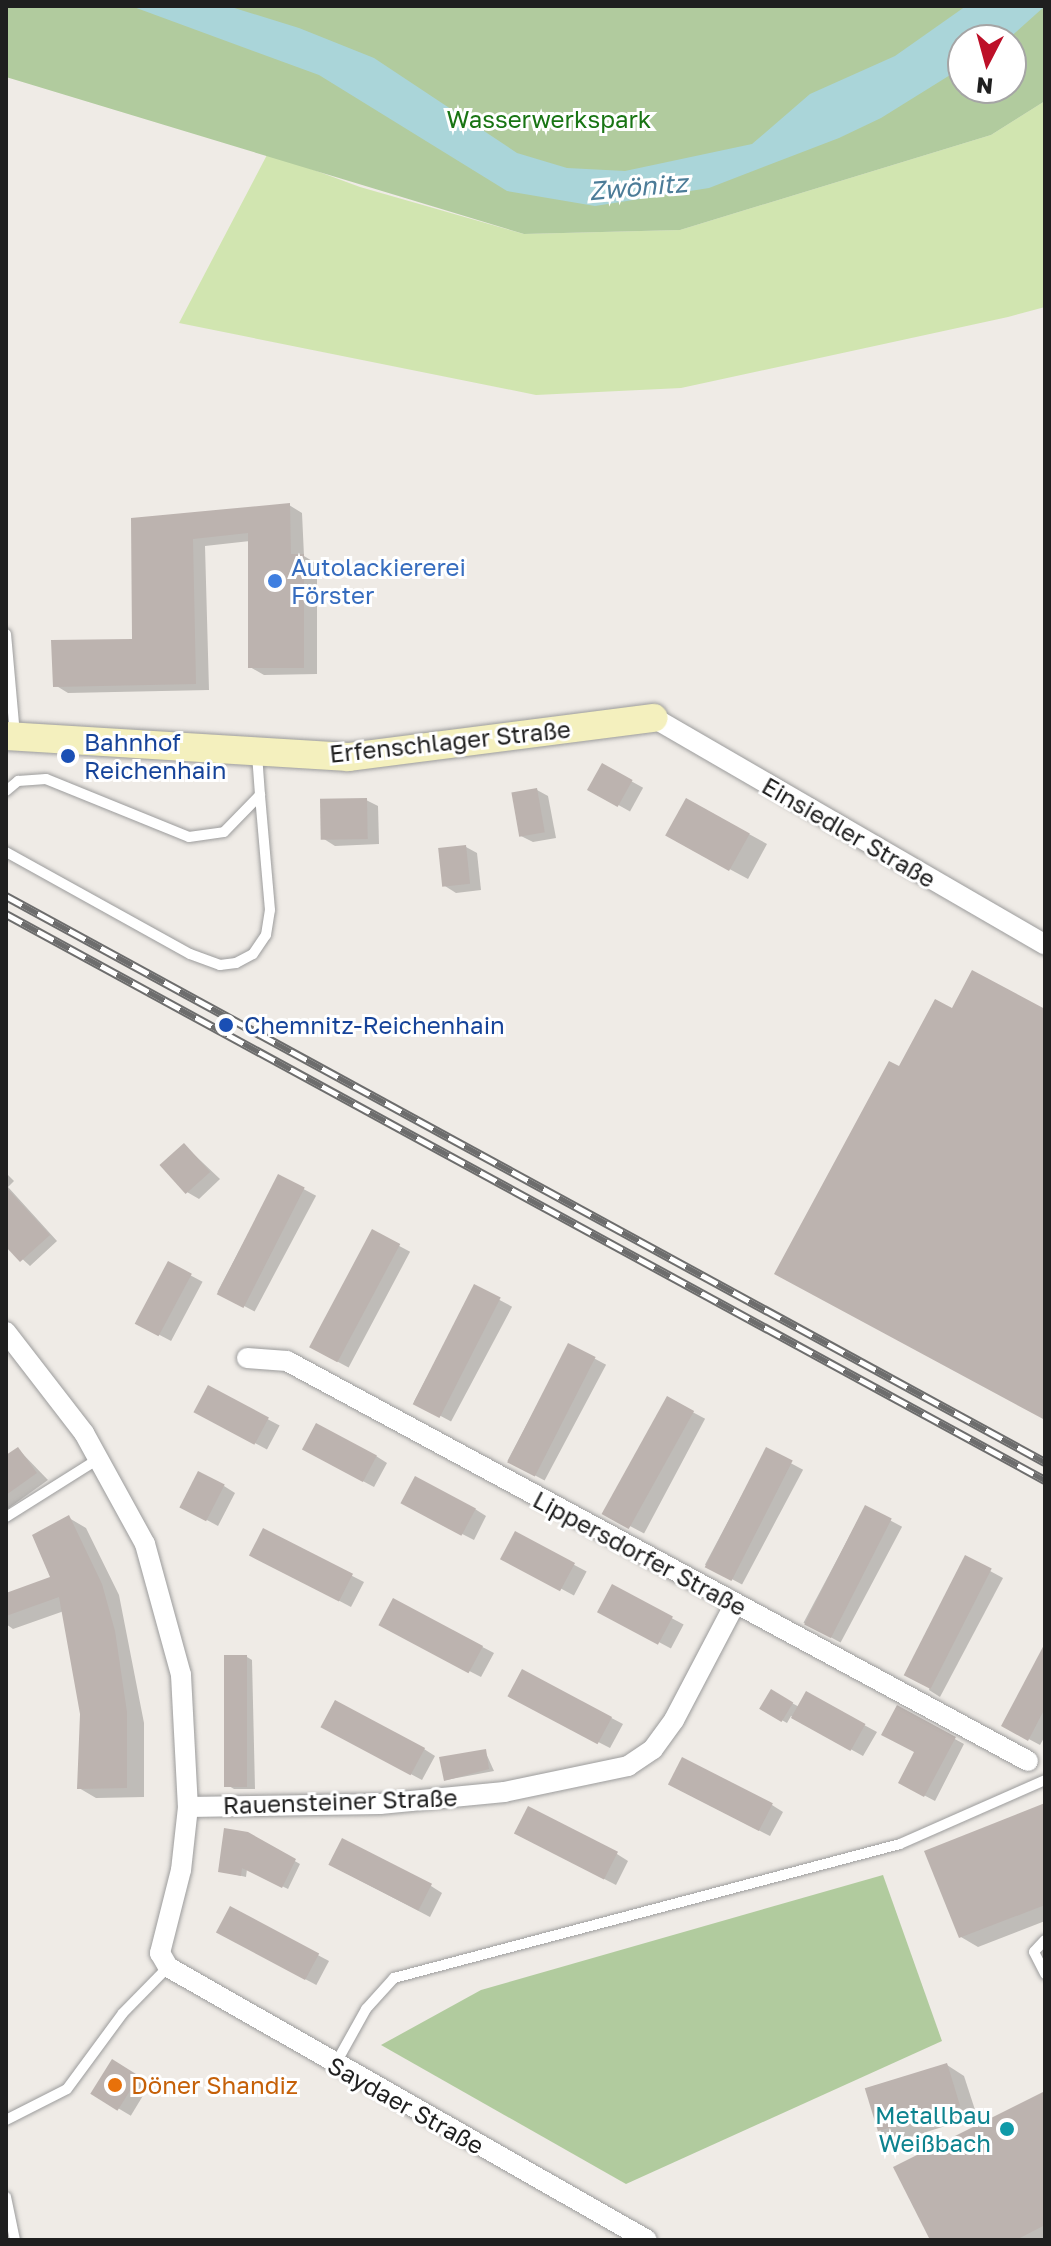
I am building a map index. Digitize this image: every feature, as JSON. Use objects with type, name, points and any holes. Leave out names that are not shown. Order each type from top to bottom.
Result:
[{"type":"main road","name":"Erfenschlager Straße","points":[[11,736],[348,757],[654,718]]},
{"type":"street","name":"Einsiedler Straße","points":[[654,718],[1045,945]]},
{"type":"street","points":[[6,1332],[98,1459],[145,1544],[181,1675],[188,1807],[181,1870],[160,1953],[168,1967]]},
{"type":"street","name":"Lippersdorfer Straße","points":[[247,1358],[287,1361],[1028,1761]]},
{"type":"street","name":"Rauensteiner Straße","points":[[188,1807],[380,1804],[504,1792],[628,1766],[653,1749],[674,1720],[735,1604]]},
{"type":"street","name":"Saydaer Straße","points":[[168,1967],[335,2065],[647,2240]]},
{"type":"lane","points":[[6,634],[11,736]]},
{"type":"lane","points":[[6,852],[190,954],[220,965],[236,963],[253,954],[268,922],[257,752]]},
{"type":"lane","points":[[6,791],[18,781],[46,779],[189,837],[224,832],[260,795]]},
{"type":"lane","points":[[6,1517],[98,1459]]},
{"type":"lane","points":[[335,2065],[366,2009],[394,1978],[900,1844],[1045,1780]]},
{"type":"lane","points":[[1045,1940],[1034,1952],[1045,1974]]},
{"type":"lane","points":[[6,2120],[67,2089],[123,2013],[168,1967]]},
{"type":"lane","points":[[6,2197],[15,2240]]},
{"type":"green space","name":"Wasserwerkspark","points":[[6,6],[1045,6],[1045,101],[991,135],[680,230],[524,234],[6,77]]},
{"type":"green space","points":[[1045,101],[1045,307],[1008,317],[681,388],[536,395],[179,323],[268,153],[360,187],[524,234],[680,230],[991,135]]},
{"type":"green space","points":[[883,1875],[942,2041],[626,2184],[381,2045],[481,1990]]},
{"type":"water","name":"Zwönitz","points":[[131,6],[228,6],[299,28],[374,58],[517,153],[567,168],[625,171],[752,144],[810,94],[895,56],[966,6],[1045,6],[1025,24],[947,24],[947,77],[881,118],[839,138],[709,188],[595,206],[507,191],[319,75]]},
{"type":"building","points":[[290,503],[291,554],[304,554],[304,668],[248,668],[248,533],[193,539],[196,684],[53,687],[51,640],[132,639],[131,518]]},
{"type":"building","points":[[602,763],[633,780],[618,807],[587,790]]},
{"type":"building","points":[[537,788],[545,832],[519,837],[511,793]]},
{"type":"building","points":[[367,798],[368,839],[321,840],[320,799]]},
{"type":"building","points":[[686,798],[750,833],[729,871],[665,836]]},
{"type":"building","points":[[466,845],[470,884],[442,887],[438,848]]},
{"type":"building","points":[[972,970],[1045,1009],[1045,1420],[774,1274],[889,1061],[899,1066],[935,999],[952,1008]]},
{"type":"building","points":[[184,1143],[210,1172],[186,1194],[159,1165]]},
{"type":"building","points":[[278,1174],[305,1188],[243,1308],[217,1294]]},
{"type":"building","points":[[6,1187],[50,1235],[20,1262],[6,1247]]},
{"type":"building","points":[[372,1229],[400,1244],[337,1362],[309,1347]]},
{"type":"building","points":[[168,1261],[192,1274],[159,1336],[135,1324]]},
{"type":"building","points":[[474,1284],[501,1298],[439,1418],[413,1404]]},
{"type":"building","points":[[568,1343],[596,1357],[535,1476],[507,1462]]},
{"type":"building","points":[[208,1385],[269,1417],[254,1445],[193,1412]]},
{"type":"building","points":[[667,1396],[694,1411],[629,1529],[602,1514]]},
{"type":"building","points":[[316,1423],[377,1455],[363,1482],[302,1449]]},
{"type":"building","points":[[18,1447],[37,1473],[6,1495],[6,1455]]},
{"type":"building","points":[[766,1447],[793,1461],[731,1581],[705,1567]]},
{"type":"building","points":[[198,1471],[225,1485],[206,1521],[179,1508]]},
{"type":"building","points":[[415,1476],[476,1508],[461,1536],[400,1503]]},
{"type":"building","points":[[865,1505],[892,1519],[831,1638],[804,1624]]},
{"type":"building","points":[[69,1515],[102,1584],[115,1631],[127,1712],[127,1788],[77,1789],[80,1714],[59,1597],[6,1616],[6,1593],[50,1577],[32,1535]]},
{"type":"building","points":[[263,1528],[353,1574],[339,1601],[249,1556]]},
{"type":"building","points":[[515,1531],[575,1563],[560,1591],[500,1559]]},
{"type":"building","points":[[965,1555],[992,1569],[930,1689],[904,1675]]},
{"type":"building","points":[[612,1584],[673,1616],[658,1645],[597,1612]]},
{"type":"building","points":[[393,1598],[483,1646],[469,1673],[378,1625]]},
{"type":"building","points":[[1045,1643],[1045,1708],[1028,1741],[1001,1726]]},
{"type":"building","points":[[224,1655],[247,1655],[247,1787],[224,1787]]},
{"type":"building","points":[[522,1669],[612,1717],[598,1744],[507,1696]]},
{"type":"building","points":[[771,1689],[793,1702],[781,1722],[759,1709]]},
{"type":"building","points":[[806,1691],[865,1724],[850,1751],[791,1718]]},
{"type":"building","points":[[335,1700],[425,1748],[411,1775],[320,1727]]},
{"type":"building","points":[[897,1705],[956,1737],[924,1797],[898,1783],[914,1752],[881,1735]]},
{"type":"building","points":[[486,1749],[489,1769],[444,1781],[439,1757]]},
{"type":"building","points":[[682,1757],[773,1803],[759,1831],[668,1785]]},
{"type":"building","points":[[1045,1803],[1045,1905],[959,1938],[924,1851]]},
{"type":"building","points":[[528,1806],[618,1852],[604,1879],[514,1834]]},
{"type":"building","points":[[224,1828],[248,1832],[296,1859],[282,1888],[242,1868],[241,1876],[218,1872]]},
{"type":"building","points":[[342,1838],[432,1884],[418,1911],[328,1865]]},
{"type":"building","points":[[230,1906],[319,1953],[305,1980],[216,1932]]},
{"type":"building","name":"Döner Shandiz","points":[[112,2059],[139,2076],[117,2111],[90,2094]]},
{"type":"building","points":[[947,2063],[960,2106],[878,2131],[865,2088]]},
{"type":"building","name":"Metallbau Weißbach","points":[[1045,2091],[1045,2225],[1016,2240],[930,2240],[893,2167]]},
{"type":"railway","points":[[6,896],[1045,1462]]},
{"type":"railway","points":[[6,914],[1045,1480]]},
{"type":"place","name":"Autolackiererei Förster","points":[[275,581]]},
{"type":"place","name":"Bahnhof Reichenhain","points":[[68,756]]},
{"type":"place","name":"Chemnitz-Reichenhain","points":[[226,1025]]},
{"type":"place","name":"Döner Shandiz","points":[[115,2085]]},
{"type":"place","name":"Metallbau Weißbach","points":[[1007,2129]]}]
